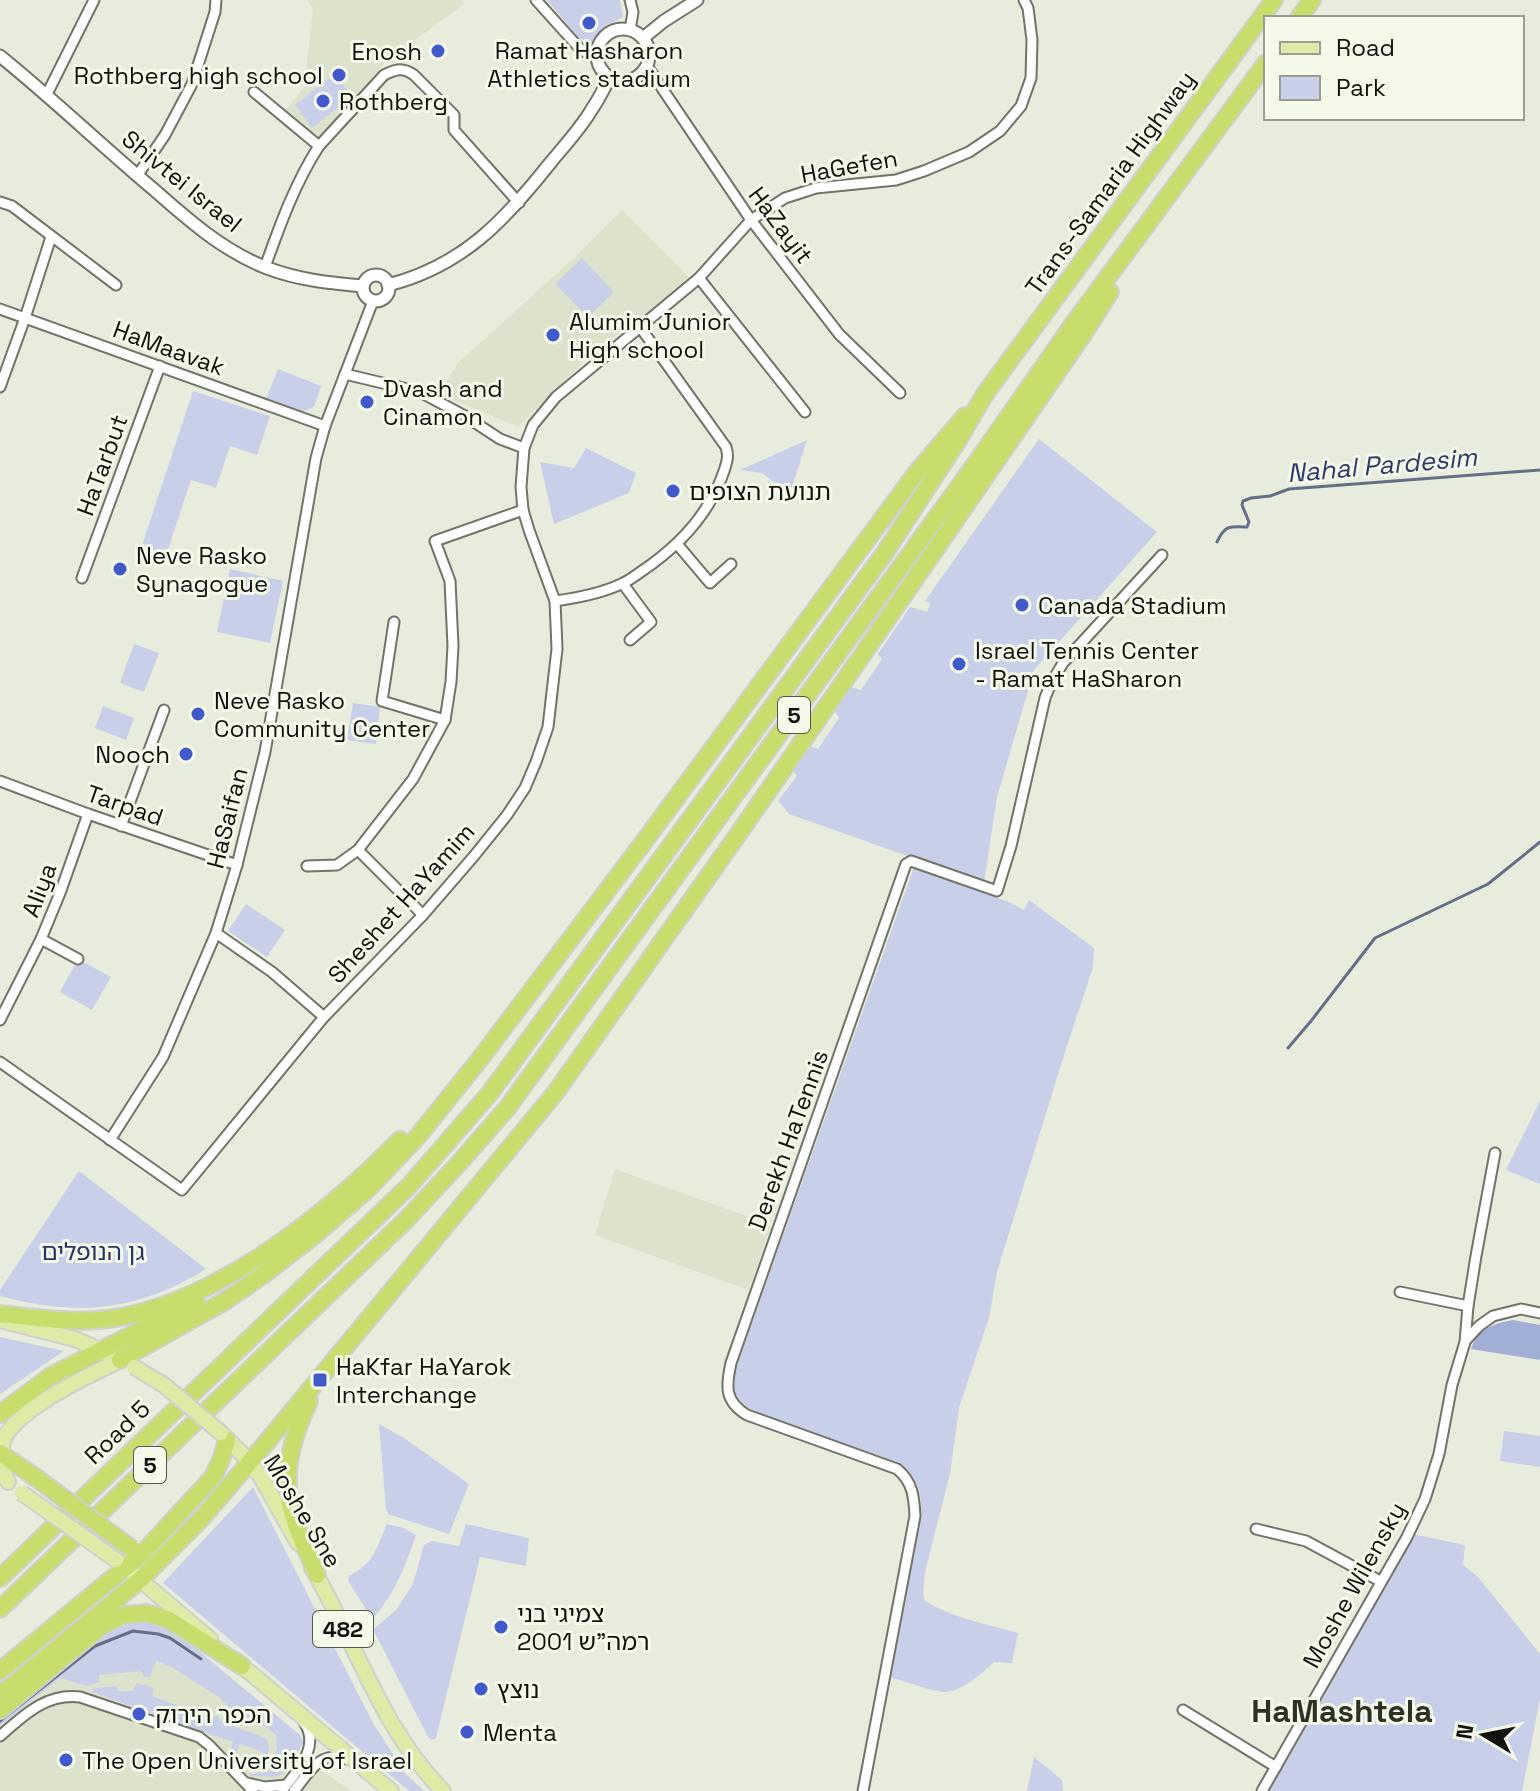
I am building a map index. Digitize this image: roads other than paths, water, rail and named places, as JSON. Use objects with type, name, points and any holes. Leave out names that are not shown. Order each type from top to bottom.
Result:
[{"type":"highway","name":"Trans-Samaria Highway","points":[[985,394],[1274,0]]},
{"type":"highway","name":"5","points":[[0,1609],[407,1219],[508,1107],[920,542],[1074,323],[1264,66]]},
{"type":"highway","points":[[0,1695],[140,1580],[200,1520],[556,1092],[954,523],[1084,333],[1168,199]]},
{"type":"highway","points":[[127,1364],[263,1275],[369,1188],[409,1146],[480,1059],[631,860],[917,472],[985,394]]},
{"type":"highway","name":"5","points":[[0,1578],[409,1186],[490,1093],[884,554],[985,394]]},
{"type":"highway","points":[[0,1414],[51,1376],[204,1298],[237,1271],[316,1217],[372,1168],[480,1059]]},
{"type":"highway","points":[[0,1317],[66,1321],[121,1317],[195,1293],[237,1271]]},
{"type":"highway","points":[[317,1575],[289,1498],[289,1468],[297,1427],[319,1379]]},
{"type":"highway","points":[[0,1671],[137,1551],[213,1477],[221,1460],[224,1436]]},
{"type":"highway","points":[[0,1454],[137,1551],[159,1555],[169,1551]]},
{"type":"highway","points":[[0,1710],[103,1625],[124,1615],[146,1613],[169,1620],[242,1666]]},
{"type":"main road","name":"Moshe Sne","points":[[0,1317],[75,1339],[164,1385],[250,1462],[317,1575],[370,1684],[415,1759],[443,1791]]},
{"type":"main road","points":[[127,1364],[79,1380],[29,1411],[4,1437],[0,1454],[4,1480],[121,1564],[391,1791]]},
{"type":"street","points":[[47,94],[94,0]]},
{"type":"street","points":[[137,176],[165,135],[192,84],[216,0]]},
{"type":"street","points":[[536,0],[581,50],[598,58]]},
{"type":"street","points":[[630,0],[633,12],[630,30]]},
{"type":"street","points":[[643,38],[697,0]]},
{"type":"street","name":"HaGefen","points":[[640,327],[699,278],[751,220],[785,198],[816,188],[896,180],[969,152],[1000,131],[1021,106],[1031,78],[1032,40],[1024,0]]},
{"type":"street","points":[[630,30],[643,38],[649,51],[647,66],[642,73],[626,81],[610,77],[600,66],[598,50],[614,31],[630,30]]},
{"type":"street","name":"Shivtei Israel","points":[[0,56],[137,176],[225,247],[265,267],[305,280],[363,286]]},
{"type":"street","name":"HaZayit","points":[[647,66],[751,220],[839,334],[900,393]]},
{"type":"street","points":[[265,267],[285,212],[310,159],[384,75],[396,69],[414,75],[454,115],[454,130],[519,203]]},
{"type":"street","points":[[388,285],[435,267],[482,239],[519,203],[591,111],[610,77]]},
{"type":"street","points":[[254,92],[319,146]]},
{"type":"street","points":[[0,202],[12,206],[116,285]]},
{"type":"street","points":[[0,387],[51,237]]},
{"type":"street","points":[[373,276],[383,278],[388,285],[385,297],[377,302],[364,295],[363,286],[373,276]]},
{"type":"street","points":[[699,278],[805,412]]},
{"type":"street","name":"HaSaifan","points":[[110,1140],[163,1057],[216,933],[237,865],[265,752],[311,484],[325,426],[373,301]]},
{"type":"street","name":"HaMaavak","points":[[0,309],[325,426]]},
{"type":"street","points":[[640,327],[726,447],[729,456],[708,504],[677,544],[623,584],[587,596],[555,601],[523,510],[524,448],[533,425],[556,397],[640,327]]},
{"type":"street","name":"HaTarbut","points":[[82,578],[160,366]]},
{"type":"street","points":[[345,374],[420,392],[500,439],[524,448]]},
{"type":"street","points":[[307,866],[337,865],[358,850],[413,779],[445,720],[452,658],[450,581],[435,541],[523,510]]},
{"type":"street","points":[[677,544],[710,583],[731,564]]},
{"type":"street","name":"Derekh HaTennis","points":[[863,1791],[915,1516],[914,1492],[897,1469],[747,1415],[738,1409],[728,1391],[731,1363],[906,864],[911,861],[997,891],[1051,683],[1063,663],[1162,555]]},
{"type":"street","points":[[623,584],[651,622],[630,640]]},
{"type":"street","name":"Sheshet HaYamim","points":[[110,1140],[182,1190],[324,1017],[423,915],[474,856],[525,788],[548,727],[557,649],[555,601]]},
{"type":"street","points":[[394,622],[382,701],[445,720]]},
{"type":"street","points":[[121,826],[164,710]]},
{"type":"street","name":"Tarpad","points":[[0,781],[237,865]]},
{"type":"street","name":"Aliya","points":[[0,1020],[41,939],[88,814]]},
{"type":"street","points":[[358,850],[423,915]]},
{"type":"street","points":[[216,933],[272,972],[324,1017]]},
{"type":"street","points":[[41,939],[78,959]]},
{"type":"street","points":[[0,1062],[110,1140]]},
{"type":"street","name":"Moshe Wilensky","points":[[1262,1791],[1407,1537],[1425,1499],[1439,1454],[1452,1385],[1465,1342],[1468,1306],[1495,1153]]},
{"type":"street","points":[[1400,1292],[1468,1306]]},
{"type":"street","points":[[1465,1342],[1493,1316],[1521,1309],[1540,1313]]},
{"type":"street","points":[[1256,1529],[1306,1541],[1380,1581]]},
{"type":"street","points":[[0,1736],[40,1704],[67,1695],[80,1697],[199,1737],[248,1788],[287,1789]]},
{"type":"street","points":[[1183,1710],[1276,1767]]},
{"type":"street","points":[[287,1789],[310,1746],[310,1730],[297,1712]]},
{"type":"street","points":[[287,1789],[323,1759],[344,1757],[358,1762]]},
{"type":"waterway","name":"Nahal Pardesim","points":[[1217,542],[1229,528],[1247,527],[1249,522],[1243,501],[1289,489],[1540,470]]},
{"type":"waterway","points":[[1288,1048],[1375,938],[1488,884],[1540,842]]},
{"type":"waterway","points":[[0,1721],[95,1646],[133,1631],[170,1638],[201,1659]]},
{"type":"place","name":"Ramat Hasharon Athletics stadium","points":[[589,23]]},
{"type":"place","name":"Enosh","points":[[438,51]]},
{"type":"place","name":"Rothberg high school","points":[[339,75]]},
{"type":"place","name":"Rothberg","points":[[323,101]]},
{"type":"place","name":"Alumim Junior High school","points":[[553,335]]},
{"type":"place","name":"Dvash and Cinamon","points":[[367,402]]},
{"type":"place","name":"תנועת הצופים","points":[[673,491]]},
{"type":"place","name":"Neve Rasko Synagogue","points":[[120,569]]},
{"type":"place","name":"Canada Stadium","points":[[1022,605]]},
{"type":"place","name":"Israel Tennis Center - Ramat HaSharon","points":[[959,664]]},
{"type":"place","name":"Neve Rasko Community Center","points":[[198,714]]},
{"type":"place","name":"Nooch","points":[[186,754]]},
{"type":"place","name":"HaKfar HaYarok Interchange","points":[[320,1380]]},
{"type":"place","name":"צמיגי בני 2001 רמה\"ש","points":[[501,1627]]},
{"type":"place","name":"נוצץ","points":[[481,1689]]},
{"type":"place","name":"הכפר הירוק","points":[[139,1714]]},
{"type":"place","name":"Menta","points":[[467,1732]]},
{"type":"place","name":"The Open University of Israel","points":[[66,1760]]},
{"type":"district","name":"HaMashtela","points":[[1342,1711]]},
{"type":"park label","name":"גן הנופלים","points":[[93,1251]]}]
